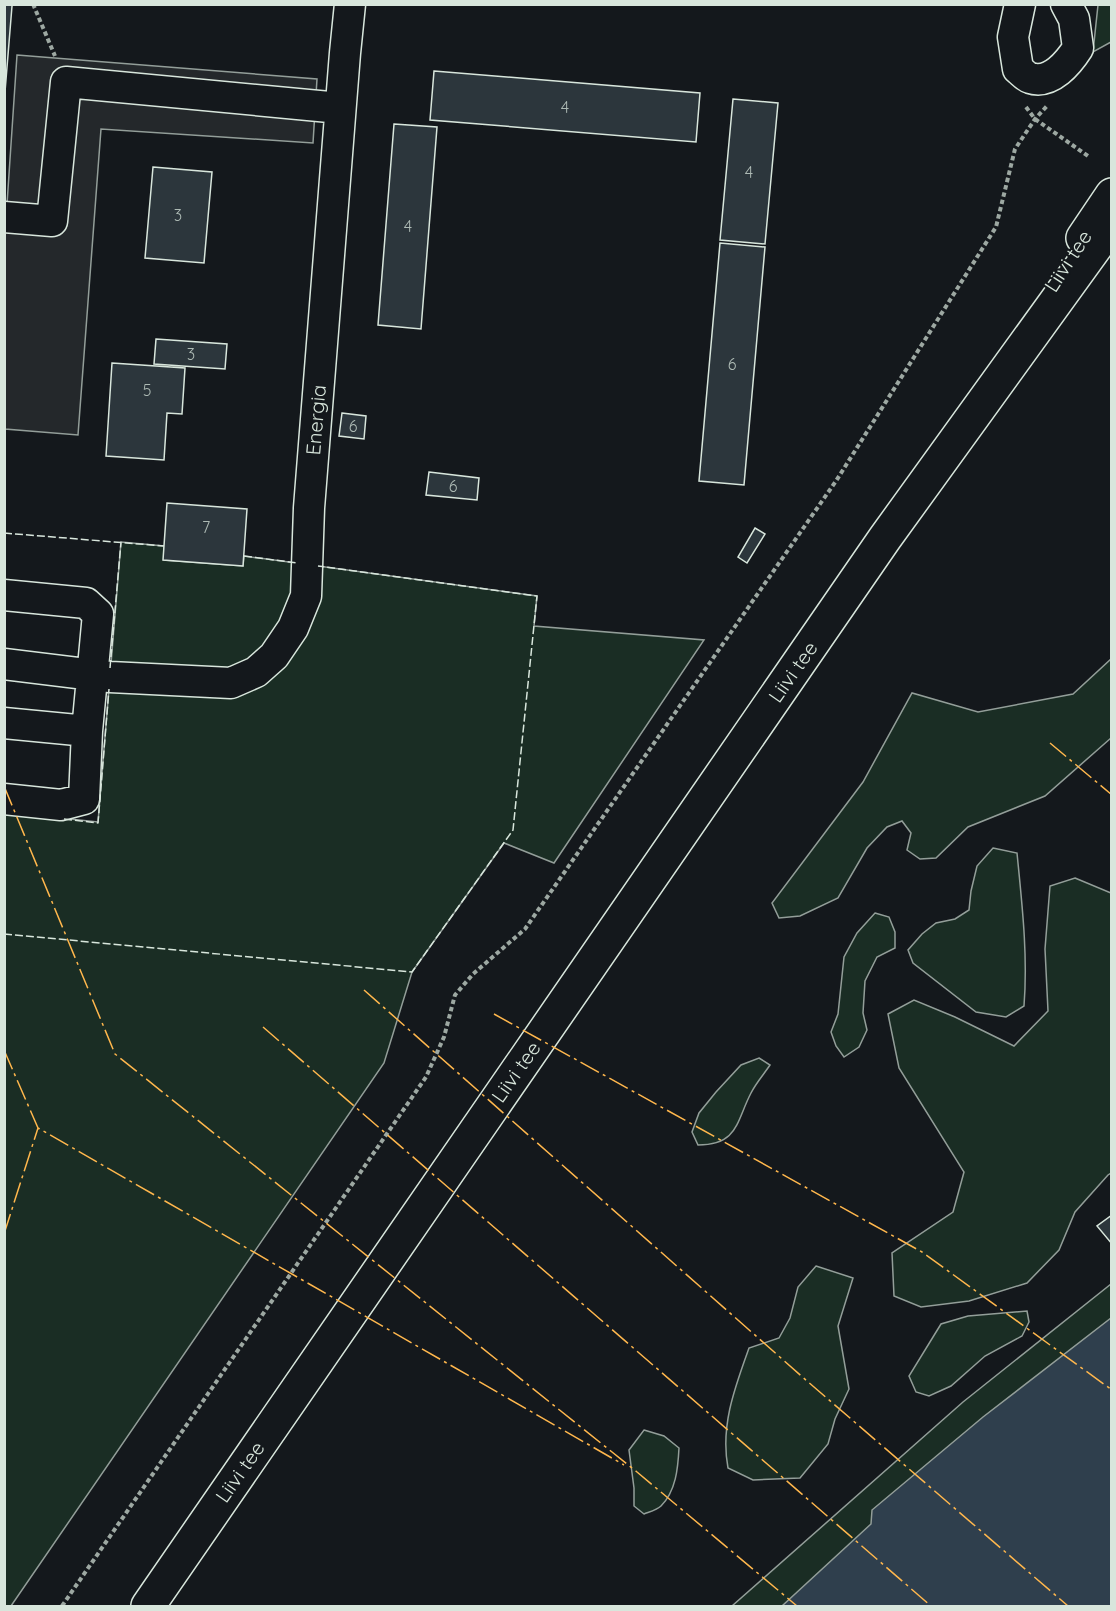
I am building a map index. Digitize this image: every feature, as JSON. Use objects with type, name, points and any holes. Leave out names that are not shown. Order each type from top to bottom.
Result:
[{"type":"highway","name":"Liivi tee","points":[[148,1606],[885,538],[1112,195]]},
{"type":"highway","name":"Liivi tee","points":[[885,538],[1112,224]]},
{"type":"street","name":"Energia","points":[[4,664],[101,675],[231,683],[256,672],[274,656],[293,628],[306,596],[309,508],[340,108],[351,4]]},
{"type":"street","points":[[1020,4],[1013,37],[1018,69],[1030,78],[1046,78],[1066,66],[1078,48],[1074,19],[1066,4]]},
{"type":"street","points":[[4,217],[52,221],[66,82],[340,108]]},
{"type":"street","points":[[4,595],[86,603],[98,614],[101,675],[87,731],[84,799],[62,805],[4,799]]},
{"type":"street","points":[[4,723],[87,731]]},
{"type":"path","points":[[33,4],[66,82]]},
{"type":"path","points":[[62,1606],[426,1077],[444,1037],[455,995],[473,974],[525,929],[836,482],[996,227],[1015,149],[1035,118],[1050,102]]},
{"type":"path","points":[[1035,118],[1088,156]]},
{"type":"green space","points":[[1098,5],[1111,5],[1111,42],[1093,52]]},
{"type":"green space","points":[[121,542],[164,546],[164,560],[243,566],[244,556],[537,596],[534,626],[704,640],[554,863],[504,843],[412,972],[384,1063],[11,1606],[5,1606],[5,812],[98,822]]},
{"type":"green space","points":[[1111,659],[1111,738],[1045,796],[968,827],[936,858],[920,859],[907,850],[911,833],[902,821],[887,827],[867,848],[838,898],[800,916],[779,918],[772,903],[863,782],[912,693],[978,712],[1073,694]]},
{"type":"green space","points":[[993,848],[1017,853],[1025,949],[1024,1006],[1006,1017],[976,1012],[913,963],[908,950],[936,923],[955,919],[969,910],[977,866]]},
{"type":"green space","points":[[1075,878],[1111,893],[1111,1173],[1075,1212],[1059,1250],[1027,1283],[969,1301],[921,1307],[894,1296],[892,1253],[953,1212],[964,1172],[899,1068],[888,1014],[914,1000],[1014,1046],[1048,1011],[1045,949],[1050,886]]},
{"type":"green space","points":[[875,913],[889,917],[895,932],[895,948],[877,957],[865,981],[863,1013],[867,1030],[859,1047],[844,1057],[836,1046],[831,1032],[838,1014],[844,957],[857,933]]},
{"type":"green space","points":[[759,1058],[770,1065],[753,1089],[734,1130],[721,1141],[698,1145],[692,1132],[699,1113],[741,1065]]},
{"type":"green space","points":[[816,1266],[853,1278],[838,1326],[849,1389],[835,1419],[828,1444],[800,1478],[753,1480],[728,1468],[727,1422],[734,1392],[749,1348],[779,1338],[790,1318],[798,1287]]},
{"type":"green space","points":[[1111,1284],[1111,1349],[792,1606],[732,1606],[963,1402]]},
{"type":"green space","points":[[1027,1311],[1029,1322],[1022,1336],[985,1356],[951,1386],[929,1396],[916,1392],[909,1376],[941,1324],[968,1316]]},
{"type":"green space","points":[[644,1430],[664,1436],[679,1448],[677,1471],[670,1493],[659,1507],[644,1514],[634,1506],[629,1450]]},
{"type":"shaded area","points":[[17,55],[317,79],[313,143],[101,129],[78,435],[5,429],[4,204],[7,204]]},
{"type":"water","points":[[1111,1318],[1111,1606],[782,1606],[871,1524],[872,1510],[983,1417]]},
{"type":"building","points":[[4,4],[14,4],[4,104]]},
{"type":"building","points":[[434,71],[700,93],[696,142],[430,120]]},
{"type":"building","points":[[733,99],[778,103],[765,244],[720,240]]},
{"type":"building","points":[[394,124],[437,127],[421,329],[378,325]]},
{"type":"building","points":[[153,167],[212,172],[204,263],[145,258]]},
{"type":"building","points":[[720,243],[765,247],[744,485],[699,481]]},
{"type":"building","points":[[156,339],[227,344],[225,369],[154,364]]},
{"type":"building","points":[[112,363],[185,368],[182,414],[167,413],[164,460],[106,456]]},
{"type":"building","points":[[342,413],[366,416],[364,439],[339,436]]},
{"type":"building","points":[[429,472],[479,478],[477,500],[426,495]]},
{"type":"building","points":[[167,503],[247,509],[243,566],[163,560]]},
{"type":"building","points":[[755,528],[765,534],[747,563],[738,557]]},
{"type":"building","points":[[1112,1215],[1112,1244],[1097,1226]]},
{"type":"fence","points":[[4,533],[164,546]]},
{"type":"fence","points":[[110,668],[121,542]]},
{"type":"fence","points":[[244,556],[297,563]]},
{"type":"fence","points":[[4,934],[412,972],[513,830],[537,596],[318,566]]},
{"type":"fence","points":[[64,819],[98,823],[109,689]]},
{"type":"power","points":[[1050,743],[1112,795]]},
{"type":"power","points":[[4,786],[115,1054],[637,1472],[797,1606]]},
{"type":"power","points":[[364,990],[807,1381],[1068,1606]]},
{"type":"power","points":[[494,1014],[922,1252],[1112,1390]]},
{"type":"power","points":[[263,1027],[931,1606]]},
{"type":"power","points":[[4,1050],[38,1128],[624,1465]]},
{"type":"power","points":[[4,1234],[38,1128]]}]
